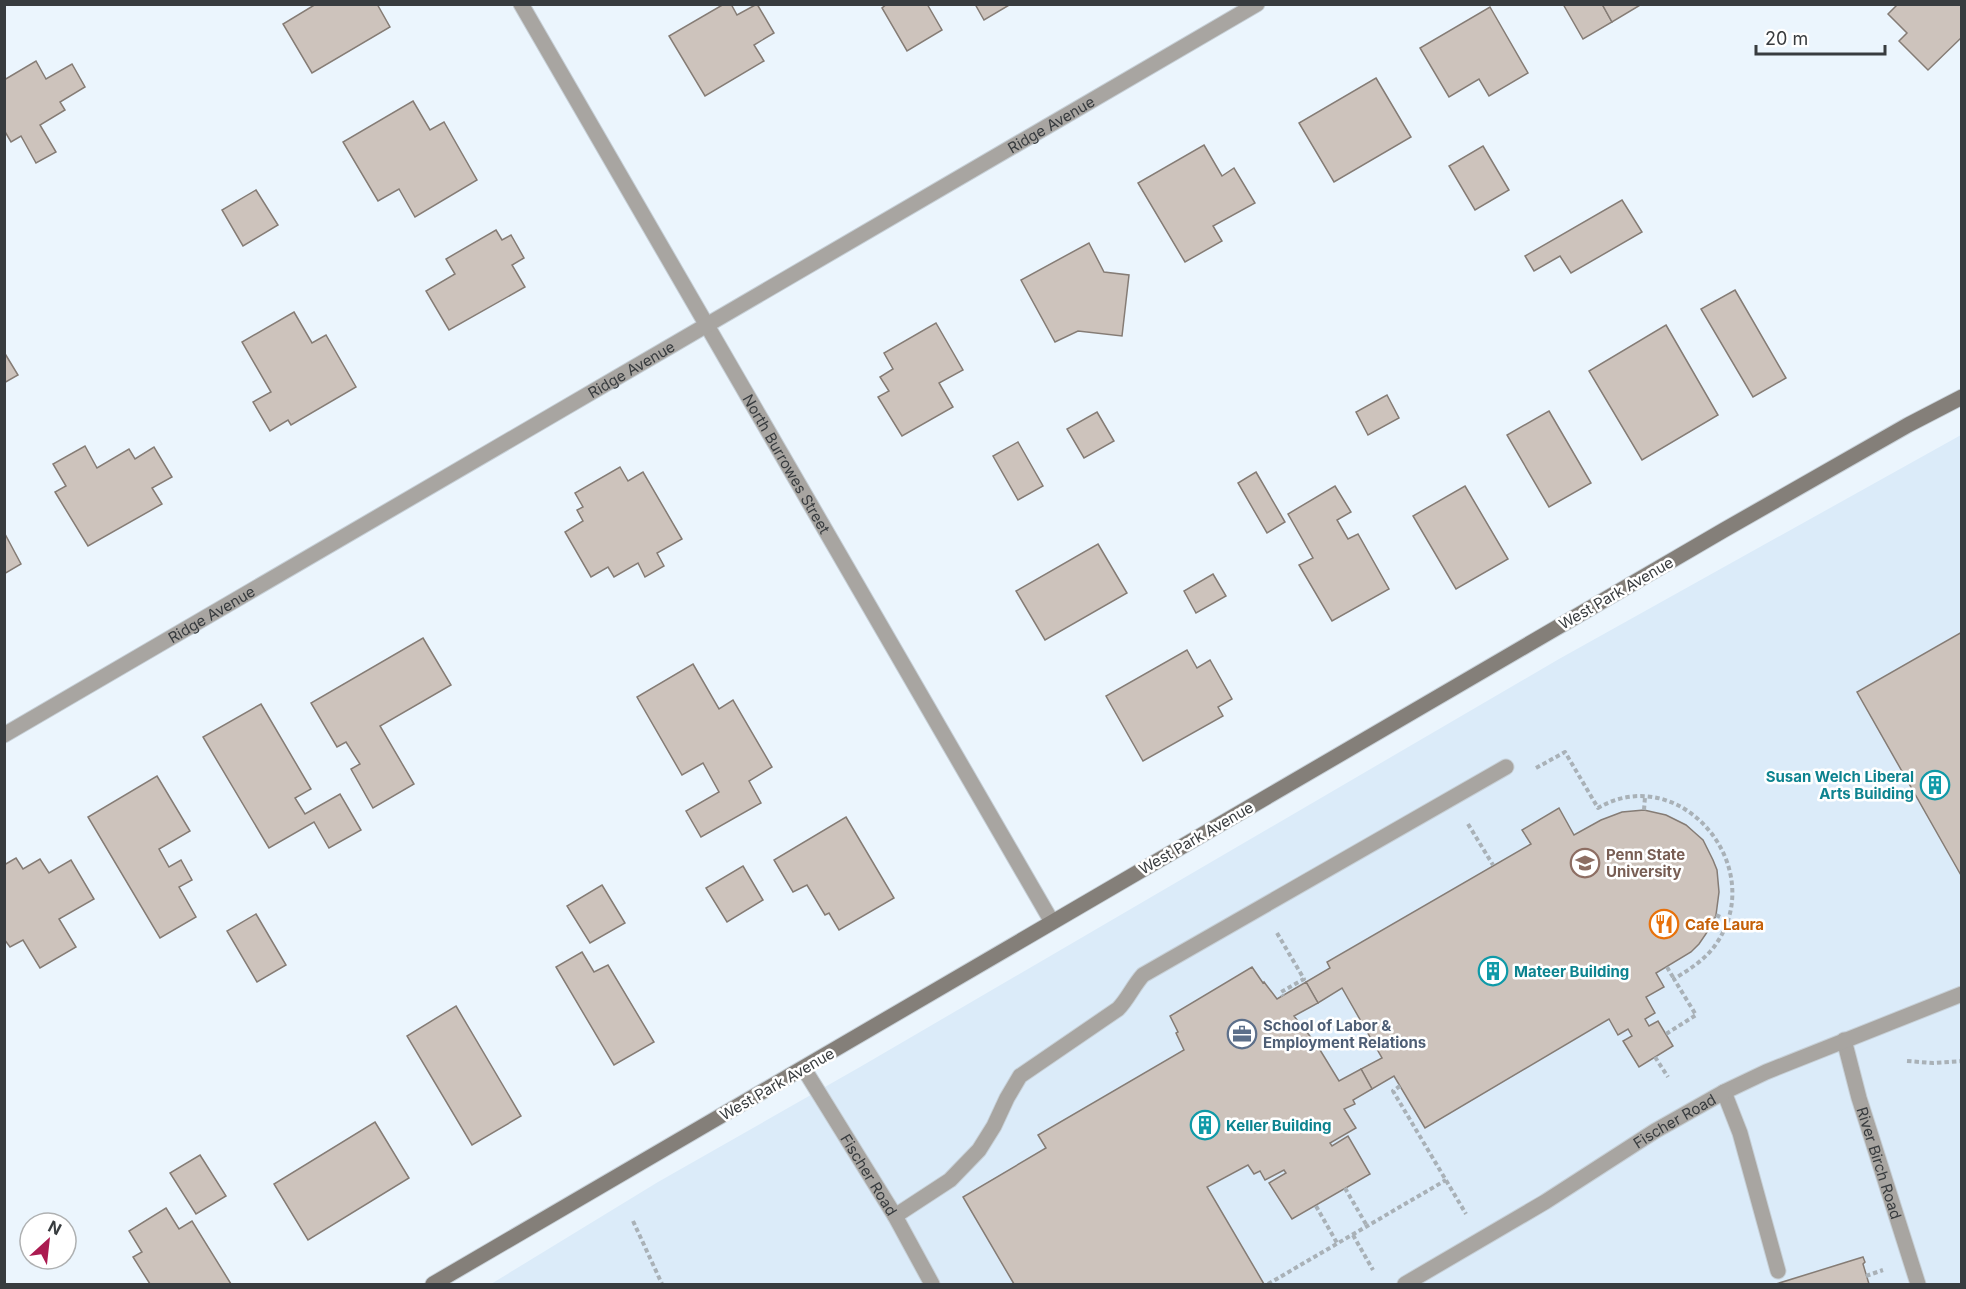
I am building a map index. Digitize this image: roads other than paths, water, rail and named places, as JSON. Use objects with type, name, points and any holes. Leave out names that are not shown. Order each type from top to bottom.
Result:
[{"type":"main road","name":"West Park Avenue","points":[[433,1284],[1724,530],[1962,396]]},
{"type":"street","name":"North Burrowes Street","points":[[521,4],[1052,922]]},
{"type":"street","name":"Ridge Avenue","points":[[4,735],[1257,4]]},
{"type":"street","points":[[895,1216],[950,1180],[979,1150],[1020,1076],[1118,1010],[1143,975],[1506,767]]},
{"type":"street","name":"Fischer Road","points":[[1405,1284],[1545,1202],[1655,1131],[1724,1092],[1766,1072],[1962,994]]},
{"type":"street","name":"River Birch Road","points":[[1844,1040],[1859,1098],[1918,1284]]},
{"type":"street","name":"Fischer Road","points":[[804,1069],[895,1216],[932,1284]]},
{"type":"street","points":[[1724,1092],[1740,1133],[1778,1271]]},
{"type":"place","name":"Susan Welch Liberal Arts Building","points":[[1935,785]]},
{"type":"place","name":"Penn State University","points":[[1585,863]]},
{"type":"place","name":"Cafe Laura","points":[[1664,924]]},
{"type":"place","name":"Mateer Building","points":[[1493,971]]},
{"type":"place","name":"School of Labor & Employment Relations","points":[[1242,1034]]},
{"type":"place","name":"Keller Building","points":[[1205,1125]]}]
